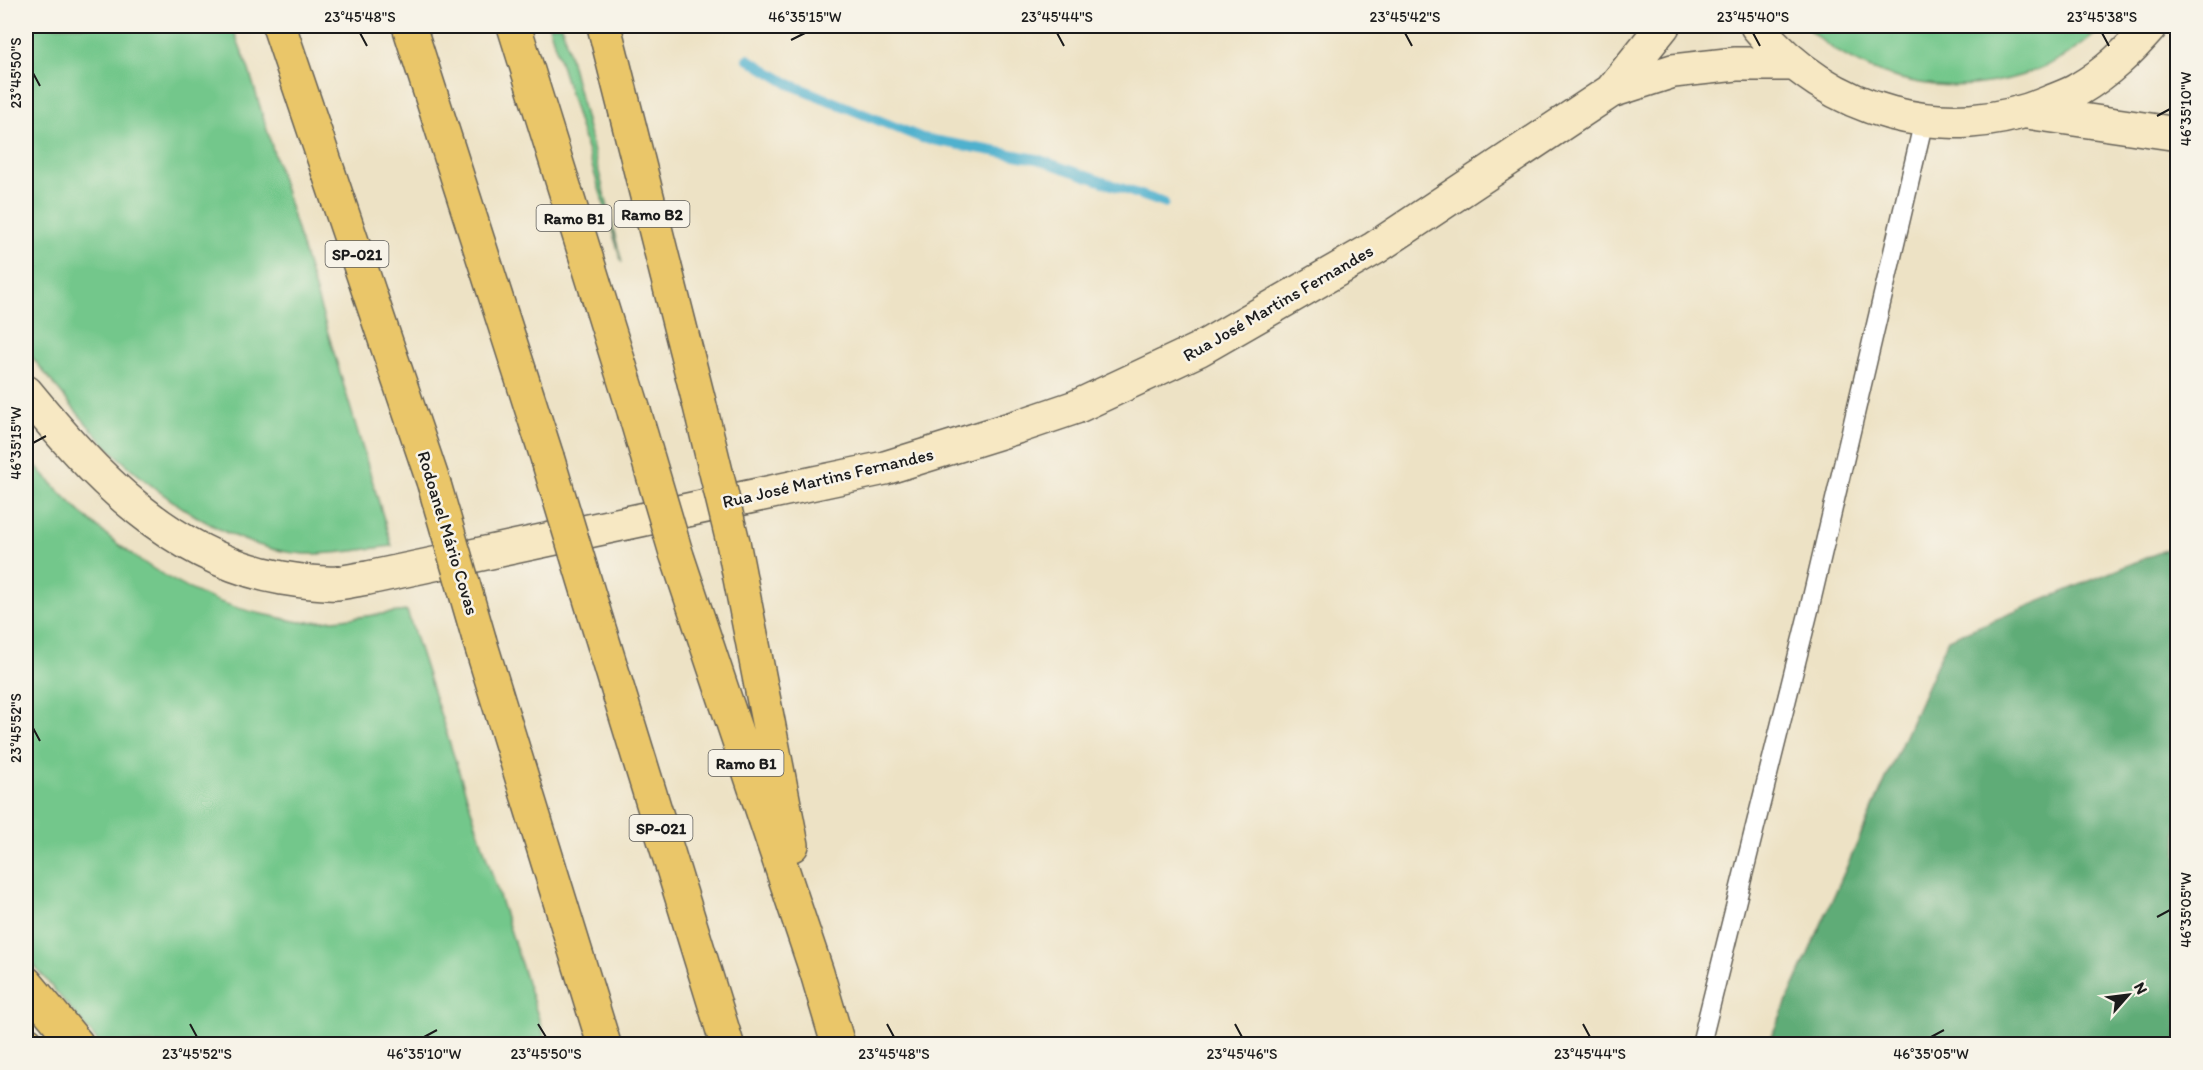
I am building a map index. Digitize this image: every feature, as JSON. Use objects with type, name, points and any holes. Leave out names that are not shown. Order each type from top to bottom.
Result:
[{"type":"highway","name":"Rodoanel Mário Covas","points":[[279,26],[434,484],[480,642],[604,1044]]},
{"type":"highway","name":"SP-021","points":[[409,26],[546,456],[728,1044]]},
{"type":"highway","name":"Ramo B1","points":[[514,26],[676,553],[817,973]]},
{"type":"highway","name":"Ramo B2","points":[[604,26],[733,542],[817,973]]},
{"type":"highway","points":[[817,973],[838,1044]]},
{"type":"highway","points":[[26,983],[77,1044]]},
{"type":"main road","name":"Rua José Martins Fernandes","points":[[1611,90],[1663,26]]},
{"type":"main road","points":[[1757,26],[1794,64],[1834,91],[1856,101],[1878,110],[1924,120],[1975,122],[2025,112],[2078,90],[2124,56],[2151,26]]},
{"type":"main road","name":"Rua José Martins Fernandes","points":[[26,392],[81,458],[102,478],[162,526],[207,554],[255,573],[304,582],[335,583],[368,578],[885,468],[1076,407],[1200,349],[1375,248],[1611,90],[1673,71],[1736,64],[1794,64]]},
{"type":"main road","points":[[2025,112],[2178,134]]},
{"type":"lane","points":[[1701,1044],[1808,618],[1924,120]]},
{"type":"green space","points":[[26,26],[232,26],[249,70],[392,546],[315,554],[277,550],[249,542],[195,516],[169,499],[122,461],[92,430],[26,350]]},
{"type":"green space","points":[[549,26],[562,26],[622,263]]},
{"type":"green space","points":[[1805,26],[2104,26],[2079,46],[2052,63],[2023,75],[1993,82],[1962,85],[1931,84],[1900,78],[1869,68],[1835,50]]},
{"type":"green space","points":[[26,454],[50,482],[105,534],[135,557],[167,577],[201,594],[236,607],[299,622],[328,621],[407,611],[547,1044],[100,1044],[26,956]]},
{"type":"green space","points":[[2177,545],[2177,1044],[1768,1044],[1948,639]]},
{"type":"waterway","points":[[748,59],[789,84],[922,138],[1037,159],[1164,203]]}]
